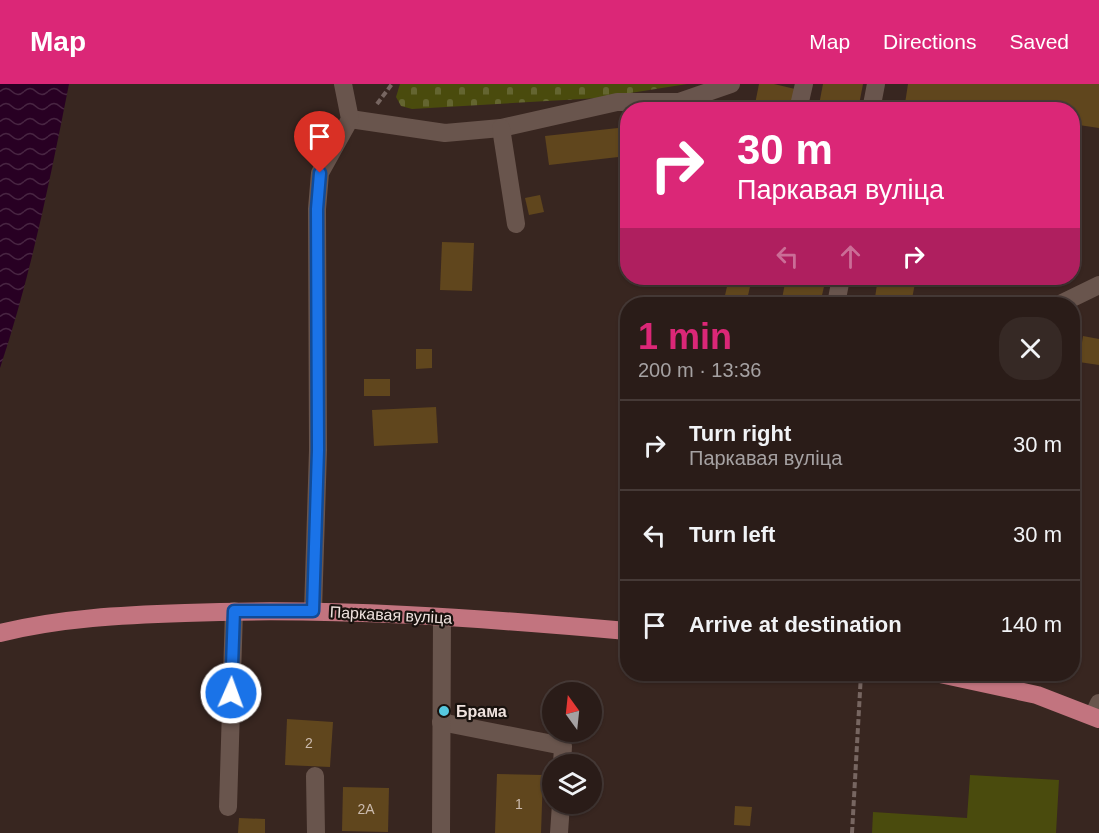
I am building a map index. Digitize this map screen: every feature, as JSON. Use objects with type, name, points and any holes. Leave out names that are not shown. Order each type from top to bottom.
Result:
[{"type":"main road","name":"Паркавая вуліца","points":[[6,632],[50,623],[110,616],[234,611],[313,611],[505,621],[620,630]]},
{"type":"main road","points":[[972,681],[1037,695],[1097,713]]},
{"type":"street","points":[[313,611],[318,450],[317,209],[320,173],[350,119],[343,84]]},
{"type":"street","points":[[350,119],[446,133],[501,128],[618,102],[679,102],[731,84]]},
{"type":"street","points":[[800,102],[804,84]]},
{"type":"street","points":[[873,102],[876,84]]},
{"type":"street","points":[[501,128],[516,224]]},
{"type":"street","points":[[1074,297],[1099,285]]},
{"type":"street","points":[[228,807],[234,611]]},
{"type":"street","points":[[441,833],[442,618]]},
{"type":"street","points":[[441,722],[563,746],[563,754]]},
{"type":"street","points":[[315,776],[316,833]]},
{"type":"street","points":[[559,833],[560,814]]},
{"type":"path","points":[[852,833],[861,681]]},
{"type":"green space","points":[[400,84],[687,84],[599,98],[412,109],[401,106],[396,97]]},
{"type":"green space","points":[[970,775],[1059,780],[1056,833],[872,833],[873,812],[967,818]]},
{"type":"water","points":[[0,84],[69,84],[30,263],[0,368]]},
{"type":"building","points":[[759,84],[774,84],[795,89],[792,102],[755,102]]},
{"type":"building","points":[[823,84],[863,84],[860,102],[820,102]]},
{"type":"building","points":[[908,84],[1099,84],[1099,128],[1080,125],[1080,102],[905,102]]},
{"type":"building","points":[[620,128],[620,157],[549,165],[545,136]]},
{"type":"building","points":[[540,195],[544,212],[529,215],[525,198]]},
{"type":"building","points":[[442,242],[474,243],[472,291],[440,290]]},
{"type":"building","points":[[727,285],[750,285],[748,297],[725,297]]},
{"type":"building","points":[[785,285],[824,285],[822,297],[782,297]]},
{"type":"building","points":[[877,285],[915,285],[912,297],[875,297]]},
{"type":"building","points":[[1083,336],[1099,339],[1099,365],[1080,362]]},
{"type":"building","points":[[416,349],[432,349],[432,368],[416,369]]},
{"type":"building","points":[[364,379],[390,379],[390,396],[364,396]]},
{"type":"building","points":[[436,407],[438,443],[374,446],[372,410]]},
{"type":"building","points":[[287,719],[333,722],[330,767],[285,765]]},
{"type":"building","points":[[497,774],[542,775],[541,833],[495,833]]},
{"type":"building","points":[[343,787],[389,788],[388,832],[342,831]]},
{"type":"building","points":[[735,806],[752,807],[750,826],[734,825]]},
{"type":"building","points":[[239,818],[265,819],[265,833],[238,833]]},
{"type":"place","name":"Брама","points":[[444,711]]},
{"type":"route","points":[[231,693],[234,611],[313,611],[318,450],[317,209],[320,173]]}]
